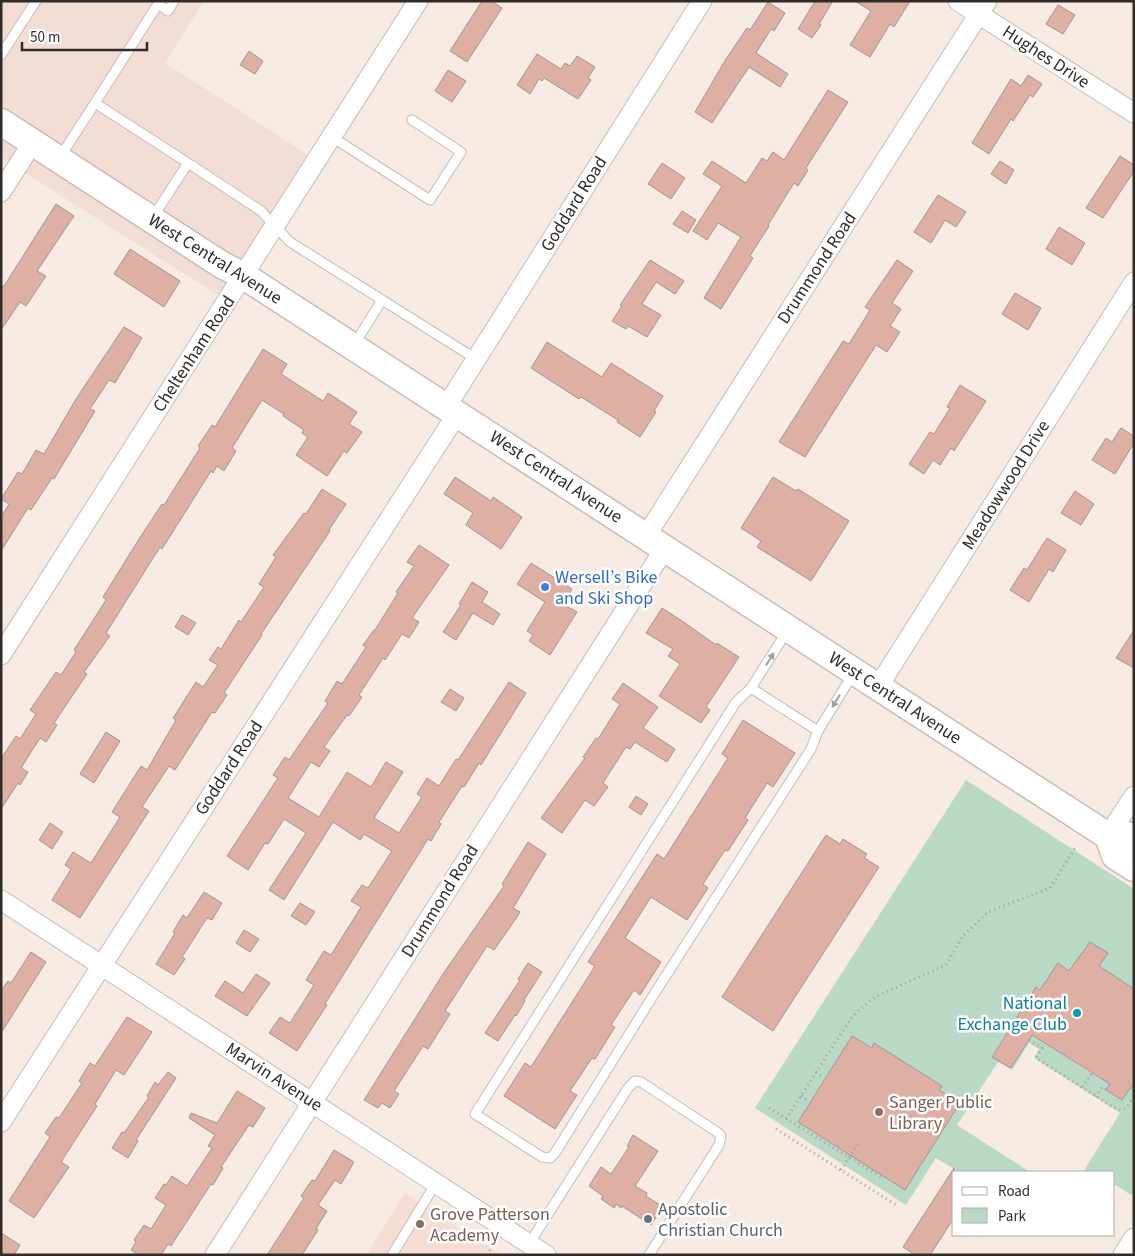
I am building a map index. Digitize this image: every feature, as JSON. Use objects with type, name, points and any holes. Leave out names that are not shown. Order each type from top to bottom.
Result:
[{"type":"main road","name":"West Central Avenue","points":[[1,122],[222,265],[244,276],[1108,836],[1127,835],[1134,840]]},
{"type":"main road","points":[[1108,836],[1115,856],[1134,868]]},
{"type":"street","name":"Cheltenham Road","points":[[1,655],[418,1]]},
{"type":"street","name":"Goddard Road","points":[[1,1122],[102,966],[451,410],[476,359],[702,1]]},
{"type":"street","name":"Hughes Drive","points":[[958,1],[983,8],[1134,113]]},
{"type":"street","name":"Drummond Road","points":[[215,1255],[312,1102],[983,8]]},
{"type":"street","points":[[1,192],[33,142]]},
{"type":"street","name":"Meadowwood Drive","points":[[878,687],[1134,282]]},
{"type":"street","points":[[1108,836],[1134,796]]},
{"type":"street","name":"Marvin Avenue","points":[[1,900],[546,1255]]},
{"type":"street","points":[[1123,1255],[1134,1238]]},
{"type":"lane","points":[[1,55],[36,1]]},
{"type":"lane","points":[[58,159],[158,4],[168,11],[174,1]]},
{"type":"lane","points":[[95,103],[261,211],[290,242],[476,359]]},
{"type":"lane","points":[[332,137],[430,200],[461,152],[412,120]]},
{"type":"lane","points":[[152,220],[188,163]]},
{"type":"lane","points":[[353,347],[382,300]]},
{"type":"lane","points":[[788,629],[751,688],[736,702],[475,1114],[542,1157],[550,1158],[555,1153],[808,754],[818,731],[855,672]]},
{"type":"lane","points":[[751,688],[818,731]]},
{"type":"lane","points":[[529,1244],[628,1088],[635,1081],[651,1089],[718,1132],[721,1136],[719,1145],[649,1255]]},
{"type":"lane","points":[[392,1255],[436,1183]]},
{"type":"path","points":[[786,1119],[850,1020],[859,1010],[876,997],[946,965],[962,937],[988,912],[1050,888],[1076,846]]},
{"type":"path","points":[[1028,1040],[1042,1048],[1036,1058],[1112,1107],[1122,1110],[1127,1107],[1134,1096]]},
{"type":"path","points":[[816,1072],[824,1078]]},
{"type":"path","points":[[1082,1087],[1092,1073]]},
{"type":"path","points":[[1096,1097],[1102,1087],[1106,1090]]},
{"type":"path","points":[[801,1096],[809,1102]]},
{"type":"path","points":[[769,1108],[881,1177]]},
{"type":"path","points":[[776,1129],[896,1205]]},
{"type":"path","points":[[841,1170],[858,1144]]},
{"type":"path","points":[[487,1255],[496,1240]]},
{"type":"shaded area","points":[[1,1],[204,1],[165,63],[310,156],[221,297],[1,158]]},
{"type":"shaded area","name":"Grove Patterson Academy","points":[[405,1193],[502,1255],[366,1255]]},
{"type":"green space","points":[[966,780],[1134,889],[1134,989],[1099,966],[1107,953],[1069,971],[1040,990],[1036,988],[992,1056],[1011,1068],[1032,1035],[1091,1073],[1098,1064],[1116,1075],[1106,1090],[1121,1100],[1134,1083],[1134,1191],[1131,1195],[1115,1185],[1115,1171],[1084,1171],[1120,1113],[1034,1058],[1039,1049],[1029,1043],[1012,1070],[998,1062],[957,1125],[1028,1171],[957,1171],[936,1158],[906,1205],[755,1108]],"holes":[[[852,1036],[872,1048],[874,1044],[942,1086],[939,1090],[846,1152],[798,1122]]]},
{"type":"building","points":[[482,1],[491,1],[502,8],[467,62],[450,51]]},
{"type":"building","points":[[815,1],[833,1],[812,38],[798,29]]},
{"type":"building","points":[[855,1],[910,1],[894,27],[890,24],[870,57],[850,45],[871,11]]},
{"type":"building","points":[[768,2],[785,13],[774,31],[771,29],[756,53],[788,74],[780,87],[749,67],[712,123],[695,112],[726,59],[747,28],[750,30]]},
{"type":"building","points":[[1058,5],[1075,15],[1063,34],[1046,24]]},
{"type":"building","points":[[249,51],[263,61],[255,74],[240,65]]},
{"type":"building","points":[[537,54],[561,69],[565,63],[570,66],[577,56],[595,67],[588,78],[591,80],[578,99],[544,78],[542,81],[539,79],[530,94],[517,85]]},
{"type":"building","points":[[448,70],[466,81],[452,102],[435,91]]},
{"type":"building","points":[[1028,75],[1042,84],[1033,97],[1030,95],[1013,121],[1011,119],[989,154],[972,143],[1011,79],[1021,86]]},
{"type":"building","points":[[828,90],[848,102],[806,168],[808,170],[798,186],[794,183],[768,225],[750,256],[753,258],[721,309],[704,298],[741,237],[718,223],[707,240],[693,231],[722,186],[703,174],[712,161],[746,183],[762,158],[767,161],[773,152],[784,160]]},
{"type":"building","points":[[1120,156],[1134,165],[1134,171],[1103,218],[1086,208]]},
{"type":"building","points":[[1000,161],[1014,170],[1006,184],[991,174]]},
{"type":"building","points":[[662,163],[685,178],[671,199],[648,184]]},
{"type":"building","points":[[938,195],[966,212],[956,227],[945,220],[931,243],[914,232]]},
{"type":"building","points":[[56,204],[74,216],[37,271],[46,276],[26,306],[20,302],[1,330],[1,286],[4,286]]},
{"type":"building","points":[[682,211],[696,220],[688,233],[673,224]]},
{"type":"building","points":[[1059,227],[1085,243],[1072,265],[1046,249]]},
{"type":"building","points":[[130,249],[180,281],[164,307],[114,274]]},
{"type":"building","points":[[650,260],[684,281],[675,294],[656,282],[642,304],[661,315],[647,337],[628,326],[626,329],[612,321],[622,306],[620,305]]},
{"type":"building","points":[[897,260],[913,271],[892,303],[901,309],[890,326],[900,332],[887,352],[876,345],[805,457],[779,442],[843,341],[849,344],[870,310],[865,307]]},
{"type":"building","points":[[1015,293],[1041,308],[1028,330],[1002,314]]},
{"type":"building","points":[[124,327],[142,338],[115,383],[109,380],[90,409],[95,411],[54,479],[52,478],[31,510],[28,508],[1,551],[1,517],[9,504],[1,499],[18,472],[22,474],[36,450],[44,454],[76,399]]},
{"type":"building","points":[[547,342],[602,377],[611,363],[663,396],[654,411],[656,412],[640,437],[617,422],[618,420],[581,397],[579,399],[531,368]]},
{"type":"building","points":[[263,349],[287,364],[281,374],[323,401],[328,393],[357,412],[349,424],[362,432],[347,453],[344,451],[327,476],[296,455],[308,437],[302,433],[304,430],[262,400],[232,448],[236,451],[224,471],[217,466],[213,473],[211,471],[162,549],[160,547],[106,633],[110,636],[84,672],[87,674],[54,723],[57,725],[46,742],[40,738],[21,768],[28,772],[20,785],[18,783],[1,809],[1,759],[16,736],[20,739],[36,714],[30,710],[56,672],[61,675],[76,652],[74,650],[106,600],[103,597],[200,448],[198,446],[212,425],[215,427]]},
{"type":"building","points":[[960,385],[986,401],[954,451],[951,448],[940,465],[933,460],[924,474],[909,464],[930,432],[934,434],[950,408],[947,407]]},
{"type":"building","points":[[1121,428],[1134,436],[1134,443],[1115,474],[1092,460],[1106,438],[1112,442]]},
{"type":"building","points":[[455,477],[491,501],[493,497],[522,517],[501,549],[466,525],[473,513],[444,494]]},
{"type":"building","points":[[773,477],[796,491],[798,489],[849,521],[811,581],[757,547],[761,541],[741,528]]},
{"type":"building","points":[[322,489],[346,504],[224,693],[227,695],[215,713],[212,712],[175,770],[169,766],[142,807],[149,811],[80,918],[52,900],[71,869],[65,865],[73,852],[91,863],[120,817],[112,812],[141,766],[147,770],[176,720],[173,718],[196,682],[203,687],[218,665],[209,660],[218,647],[221,649],[239,620],[241,622],[264,587],[259,584],[276,557],[273,555],[304,513],[306,514]]},
{"type":"building","points":[[1075,491],[1094,504],[1081,525],[1061,513]]},
{"type":"building","points":[[1047,538],[1066,550],[1053,572],[1049,569],[1029,602],[1010,590],[1024,568],[1027,570]]},
{"type":"building","points":[[419,545],[449,565],[412,618],[419,622],[409,638],[402,634],[385,660],[383,658],[359,695],[362,697],[324,747],[330,751],[319,767],[311,762],[288,798],[319,817],[347,772],[371,787],[386,762],[403,772],[374,818],[399,833],[422,797],[417,794],[427,778],[439,786],[509,682],[526,693],[481,765],[479,763],[464,787],[462,786],[439,822],[441,824],[431,841],[428,839],[297,1051],[269,1033],[280,1017],[290,1023],[314,985],[306,980],[324,951],[331,955],[361,907],[351,901],[362,885],[368,888],[392,851],[364,834],[360,840],[333,822],[284,900],[269,890],[306,833],[284,819],[268,844],[265,843],[248,870],[227,856],[278,778],[273,775],[285,757],[289,760],[328,703],[325,701],[337,681],[342,684],[366,647],[363,645],[375,630],[398,593],[396,592],[414,566],[407,562]]},
{"type":"building","points":[[531,563],[572,589],[563,604],[577,612],[550,655],[529,641],[533,635],[527,631],[545,602],[517,584]]},
{"type":"building","points":[[472,582],[488,592],[482,602],[500,614],[493,625],[473,613],[456,640],[443,632],[461,605],[459,604]]},
{"type":"building","points":[[662,608],[716,645],[717,643],[739,657],[706,707],[710,710],[701,723],[659,696],[680,664],[668,656],[673,649],[646,633]]},
{"type":"building","points":[[182,615],[196,623],[188,635],[175,627]]},
{"type":"building","points":[[1134,630],[1134,668],[1116,658]]},
{"type":"building","points":[[623,683],[658,707],[643,728],[675,749],[667,762],[635,742],[630,749],[626,747],[603,783],[608,787],[594,806],[585,800],[562,833],[541,818],[585,758],[583,757],[596,738],[598,739],[620,704],[612,699]]},
{"type":"building","points":[[450,689],[464,698],[456,711],[441,702]]},
{"type":"building","points":[[743,720],[795,753],[773,787],[767,783],[745,818],[748,820],[728,851],[725,850],[703,884],[708,888],[687,920],[651,897],[625,938],[661,962],[640,995],[634,990],[611,1025],[615,1027],[595,1059],[592,1058],[570,1091],[577,1095],[555,1129],[504,1096],[525,1063],[531,1067],[595,966],[588,962],[657,854],[664,859],[728,758],[722,754]]},
{"type":"building","points":[[106,732],[120,741],[94,783],[80,774]]},
{"type":"building","points":[[636,796],[648,804],[641,815],[629,807]]},
{"type":"building","points":[[50,823],[63,832],[52,849],[39,840]]},
{"type":"building","points":[[826,835],[840,844],[843,839],[867,854],[864,858],[879,867],[773,1031],[722,997]]},
{"type":"building","points":[[528,842],[546,854],[513,908],[520,912],[517,917],[494,950],[487,946],[445,1011],[450,1014],[428,1049],[423,1046],[394,1091],[399,1094],[390,1108],[382,1103],[378,1108],[364,1100],[443,974],[504,886],[502,884]]},
{"type":"building","points":[[204,892],[222,903],[212,920],[207,918],[182,957],[185,959],[174,975],[156,964],[175,933],[173,932],[183,915],[187,918]]},
{"type":"building","points":[[300,903],[315,912],[306,925],[291,916]]},
{"type":"building","points":[[244,930],[259,939],[250,952],[236,943]]},
{"type":"building","name":"National Exchange Club","points":[[1090,942],[1108,953],[1099,966],[1134,989],[1134,1083],[1122,1100],[1106,1090],[1110,1084],[1032,1035],[1011,1068],[992,1057],[1036,987],[1040,990],[1058,963],[1069,971]]},
{"type":"building","points":[[31,952],[46,962],[1,1033],[1,991],[8,981],[11,983]]},
{"type":"building","points":[[528,963],[542,972],[516,1016],[498,1041],[485,1033],[520,980],[518,979]]},
{"type":"building","points":[[256,974],[270,983],[247,1016],[215,996],[225,981],[243,993]]},
{"type":"building","points":[[127,1017],[152,1032],[124,1075],[116,1070],[95,1104],[97,1106],[61,1162],[69,1167],[34,1218],[9,1201],[50,1137],[45,1133],[56,1117],[59,1118],[82,1083],[79,1081],[90,1063],[95,1066]]},
{"type":"building","name":"Sanger Public Library","points":[[852,1036],[872,1048],[874,1043],[942,1086],[939,1090],[960,1103],[905,1190],[798,1122]]},
{"type":"building","points":[[168,1072],[176,1078],[136,1140],[138,1141],[128,1158],[112,1148],[149,1097],[147,1096],[155,1082],[158,1085]]},
{"type":"building","points":[[237,1091],[265,1108],[253,1127],[249,1125],[221,1167],[223,1168],[213,1185],[211,1184],[171,1246],[168,1244],[161,1255],[138,1255],[131,1250],[136,1242],[134,1240],[144,1225],[151,1229],[166,1205],[155,1198],[164,1184],[166,1185],[172,1176],[187,1186],[212,1148],[208,1146],[215,1135],[189,1118],[191,1113],[217,1123]]},
{"type":"building","name":"Apostolic Christian Church","points":[[633,1135],[658,1151],[635,1186],[647,1193],[646,1196],[663,1207],[651,1225],[622,1206],[621,1208],[616,1204],[614,1208],[601,1199],[603,1196],[589,1186],[601,1167],[611,1174],[629,1147],[627,1146]]},
{"type":"building","points":[[334,1150],[354,1162],[341,1184],[335,1180],[318,1205],[327,1211],[316,1229],[318,1230],[302,1255],[267,1255],[304,1198],[301,1196],[312,1180],[315,1181]]},
{"type":"building","points":[[952,1171],[952,1221],[930,1255],[915,1255],[903,1247]]},
{"type":"building","points":[[1,1233],[20,1245],[14,1255],[1,1255]]},
{"type":"place","name":"Wersell’s Bike and Ski Shop","points":[[545,587]]},
{"type":"place","name":"National Exchange Club","points":[[1077,1013]]},
{"type":"place","name":"Sanger Public Library","points":[[879,1112]]},
{"type":"place","name":"Apostolic Christian Church","points":[[648,1219]]},
{"type":"place","name":"Grove Patterson Academy","points":[[420,1224]]}]
